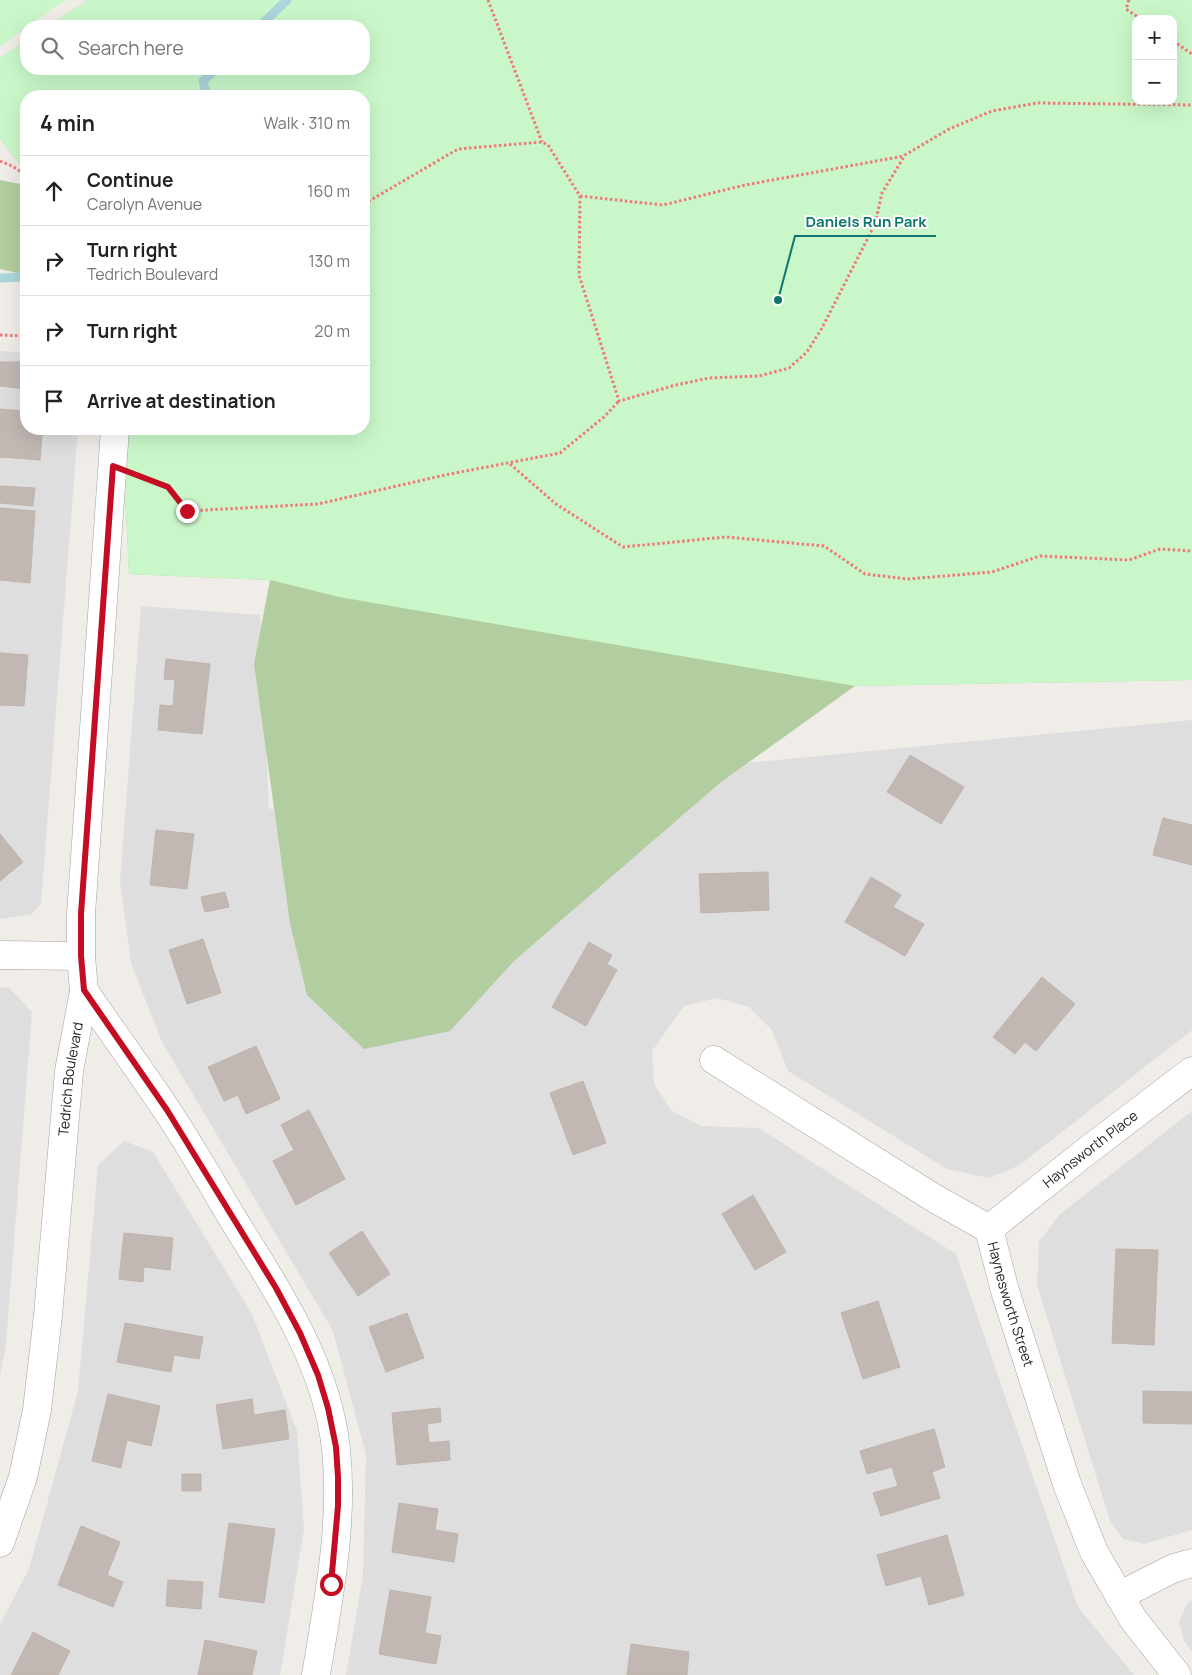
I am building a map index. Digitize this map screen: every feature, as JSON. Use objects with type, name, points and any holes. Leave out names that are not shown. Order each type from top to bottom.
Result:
[{"type":"street","name":"Tedrich Boulevard","points":[[0,1543],[23,1477],[37,1410],[48,1315],[69,1071],[84,990],[81,956],[81,914],[116,435]]},
{"type":"street","points":[[0,955],[81,956]]},
{"type":"street","points":[[84,990],[167,1110],[276,1288],[300,1333],[318,1375],[328,1408],[336,1447],[338,1506],[331,1584],[316,1675]]},
{"type":"street","name":"Haynesworth Street","points":[[714,1060],[934,1198],[989,1229],[1006,1291],[1067,1484],[1094,1552],[1133,1619],[1177,1675]]},
{"type":"street","name":"Haynsworth Place","points":[[989,1229],[1192,1071]]},
{"type":"street","points":[[1119,1596],[1174,1568],[1192,1563]]},
{"type":"path","points":[[488,0],[542,142]]},
{"type":"path","points":[[1129,0],[1126,9],[1135,15]]},
{"type":"path","points":[[1177,44],[1192,54]]},
{"type":"path","points":[[580,196],[663,205],[745,185],[905,155],[949,129],[992,111],[1037,103],[1192,104]]},
{"type":"path","points":[[370,200],[458,149],[542,142],[548,145],[580,196],[579,275],[619,401]]},
{"type":"path","points":[[113,466],[168,487],[187,511],[318,504],[445,475],[560,454],[604,417],[619,401],[709,378],[759,376],[789,368],[807,352],[822,328],[875,224],[882,193],[905,155]]},
{"type":"path","points":[[0,161],[20,171]]},
{"type":"path","points":[[0,335],[20,336]]},
{"type":"path","points":[[510,464],[556,504],[623,547],[726,537],[824,546],[865,574],[908,579],[992,572],[1040,556],[1129,560],[1160,548],[1192,551]]},
{"type":"shaded area","points":[[0,351],[20,353],[20,435],[78,435],[41,903],[32,914],[0,919]]},
{"type":"shaded area","points":[[141,606],[260,615],[269,809],[1192,720],[1192,1030],[1020,1165],[989,1178],[947,1169],[788,1071],[772,1030],[749,1007],[717,998],[684,1006],[652,1051],[654,1084],[672,1111],[701,1126],[759,1128],[956,1254],[1078,1607],[1134,1675],[346,1675],[363,1575],[366,1455],[333,1331],[162,1042],[131,963],[120,882]]},
{"type":"shaded area","points":[[8,987],[32,1012],[6,1344],[0,1376],[0,988]]},
{"type":"shaded area","points":[[1192,1111],[1192,1530],[1144,1544],[1123,1539],[1110,1521],[1037,1285],[1039,1242],[1059,1215]]},
{"type":"shaded area","points":[[124,1141],[153,1152],[252,1314],[297,1431],[304,1529],[280,1675],[0,1675],[0,1624],[29,1569],[78,1391],[98,1165]]},
{"type":"shaded area","points":[[1192,1600],[1192,1651],[1184,1641],[1179,1621],[1188,1602]]},
{"type":"green space","points":[[0,0],[65,0],[37,20],[20,20],[20,32],[0,47]]},
{"type":"green space","points":[[88,0],[1192,0],[1192,680],[855,686],[721,782],[514,961],[450,1031],[364,1049],[307,995],[290,923],[254,664],[270,580],[129,574],[122,435],[370,435],[370,90],[20,90],[20,164],[0,139],[0,58],[20,45],[20,75],[370,75],[370,20],[57,20]]},
{"type":"green space","points":[[88,0],[1192,0],[1192,680],[855,686],[339,597],[270,580],[129,574],[122,435],[370,435],[370,90],[20,90],[20,164],[0,139],[0,58],[20,45],[20,75],[370,75],[370,20],[57,20]]},
{"type":"green space","points":[[0,180],[20,184],[20,274],[0,269]]},
{"type":"building","points":[[0,362],[20,362],[20,388],[0,386]]},
{"type":"building","points":[[0,409],[20,411],[20,435],[42,435],[40,460],[0,457]]},
{"type":"building","points":[[0,486],[35,488],[33,506],[0,503]]},
{"type":"building","points":[[0,508],[35,511],[30,583],[0,580]]},
{"type":"building","points":[[0,653],[28,655],[24,706],[0,705]]},
{"type":"building","points":[[166,659],[210,664],[202,734],[158,730],[160,705],[173,706],[175,680],[164,679]]},
{"type":"building","points":[[910,755],[964,787],[941,824],[887,792]]},
{"type":"building","points":[[1163,818],[1192,825],[1192,865],[1153,855]]},
{"type":"building","points":[[156,830],[194,834],[187,889],[150,885]]},
{"type":"building","points":[[0,834],[23,862],[0,881]]},
{"type":"building","points":[[768,872],[769,910],[701,913],[699,874]]},
{"type":"building","points":[[871,877],[901,895],[893,907],[924,924],[905,956],[845,922]]},
{"type":"building","points":[[225,892],[229,907],[205,912],[201,897]]},
{"type":"building","points":[[203,939],[221,993],[187,1004],[169,950]]},
{"type":"building","points":[[589,942],[612,955],[607,964],[617,970],[586,1026],[552,1007]]},
{"type":"building","points":[[1042,977],[1075,1004],[1036,1051],[1025,1042],[1015,1054],[993,1037]]},
{"type":"building","points":[[256,1046],[280,1099],[246,1114],[238,1095],[224,1101],[208,1067]]},
{"type":"building","points":[[583,1081],[606,1143],[573,1155],[550,1093]]},
{"type":"building","points":[[309,1110],[345,1179],[296,1205],[273,1161],[294,1150],[281,1125]]},
{"type":"building","points":[[753,1195],[786,1252],[755,1270],[722,1214]]},
{"type":"building","points":[[362,1231],[390,1274],[358,1296],[329,1253]]},
{"type":"building","points":[[124,1233],[173,1238],[170,1270],[144,1267],[143,1282],[119,1279]]},
{"type":"building","points":[[1116,1249],[1158,1250],[1154,1345],[1112,1343]]},
{"type":"building","points":[[878,1301],[900,1367],[863,1379],[841,1313]]},
{"type":"building","points":[[407,1313],[424,1358],[386,1372],[369,1327]]},
{"type":"building","points":[[125,1323],[203,1337],[199,1359],[174,1355],[171,1372],[117,1362]]},
{"type":"building","points":[[1143,1391],[1192,1392],[1192,1424],[1143,1423]]},
{"type":"building","points":[[108,1394],[160,1406],[151,1446],[127,1440],[121,1468],[92,1461]]},
{"type":"building","points":[[252,1399],[254,1415],[285,1410],[289,1439],[223,1449],[216,1405]]},
{"type":"building","points":[[440,1408],[441,1422],[427,1424],[429,1443],[449,1441],[450,1460],[397,1465],[392,1413]]},
{"type":"building","points":[[934,1429],[945,1467],[932,1472],[940,1498],[881,1516],[873,1493],[898,1486],[892,1467],[867,1474],[860,1451]]},
{"type":"building","points":[[182,1474],[201,1474],[201,1491],[182,1491]]},
{"type":"building","points":[[399,1503],[438,1509],[435,1530],[458,1534],[454,1562],[392,1552]]},
{"type":"building","points":[[229,1523],[275,1529],[264,1603],[219,1597]]},
{"type":"building","points":[[81,1526],[120,1542],[107,1575],[123,1582],[113,1607],[58,1585]]},
{"type":"building","points":[[947,1535],[964,1595],[929,1605],[921,1576],[886,1586],[877,1555]]},
{"type":"building","points":[[168,1580],[203,1582],[201,1609],[166,1606]]},
{"type":"building","points":[[390,1590],[431,1597],[425,1633],[441,1636],[436,1664],[379,1654]]},
{"type":"building","points":[[33,1632],[70,1651],[58,1675],[11,1675]]},
{"type":"building","points":[[205,1640],[257,1651],[252,1675],[198,1675]]},
{"type":"building","points":[[631,1644],[689,1652],[687,1675],[627,1675]]},
{"type":"waterway","points":[[266,20],[287,0]]},
{"type":"waterway","points":[[205,90],[203,81],[210,75]]},
{"type":"waterway","points":[[0,278],[20,277]]},
{"type":"place","name":"Daniels Run Park","points":[[778,300]]},
{"type":"route","points":[[187,511],[168,487],[113,466],[81,914],[81,956],[84,990],[167,1110],[276,1288],[300,1333],[318,1375],[328,1408],[336,1447],[338,1477],[338,1506],[331,1584]]}]
